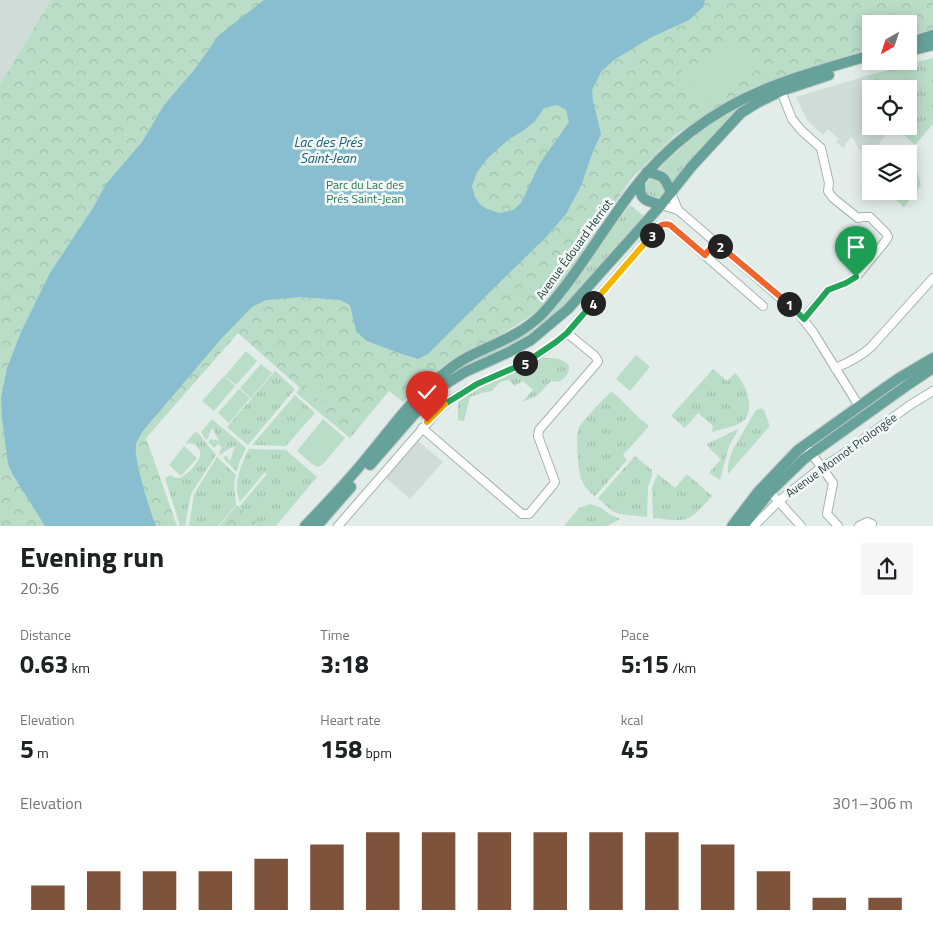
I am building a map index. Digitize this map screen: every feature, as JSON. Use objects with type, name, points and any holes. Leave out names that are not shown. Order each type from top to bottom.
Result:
[{"type":"main road","points":[[918,40],[933,36]]},
{"type":"main road","points":[[918,49],[933,45]]},
{"type":"main road","name":"Avenue Édouard Herriot","points":[[306,526],[348,481],[401,414],[420,394],[456,364],[504,341],[539,316],[580,266],[647,172],[677,142],[726,108],[746,97],[784,82],[862,58]]},
{"type":"main road","points":[[317,526],[417,411],[444,385],[465,372],[531,340],[568,310],[661,205],[692,166],[741,113],[781,91],[862,64]]},
{"type":"main road","points":[[647,172],[662,177],[668,184],[671,192]]},
{"type":"main road","points":[[640,181],[642,198],[661,205]]},
{"type":"main road","points":[[743,526],[770,492],[796,465],[814,440],[899,378],[933,358]]},
{"type":"main road","points":[[732,526],[758,492],[798,450],[808,450],[933,368]]},
{"type":"street","points":[[781,91],[792,119],[821,148],[829,183],[828,192],[858,218],[870,217],[888,237],[856,277],[828,290],[804,319]]},
{"type":"street","points":[[671,192],[678,210]]},
{"type":"street","points":[[661,205],[678,210],[804,319],[859,406]]},
{"type":"street","points":[[338,526],[425,425],[445,405],[477,384],[522,365],[567,333],[662,224],[670,225],[763,306]]},
{"type":"street","points":[[705,255],[715,242]]},
{"type":"street","points":[[835,368],[861,356],[870,348],[933,278]]},
{"type":"street","points":[[417,411],[425,425],[522,514],[529,514],[555,482],[538,436],[539,430],[598,360],[567,333]]},
{"type":"street","name":"Avenue Monnot Prolongée","points":[[754,526],[779,500],[822,467],[839,457],[910,405],[933,392]]},
{"type":"street","points":[[808,450],[833,483],[827,514],[838,526]]},
{"type":"street","points":[[770,492],[801,526]]},
{"type":"street","points":[[859,526],[867,522],[872,524]]},
{"type":"shaded area","points":[[0,0],[51,0],[0,84]]},
{"type":"shaded area","points":[[866,76],[871,80],[862,80],[862,135],[886,135],[878,145],[862,145],[862,154],[851,137],[843,148],[836,142],[839,139],[828,129],[823,135],[807,120],[796,97]]},
{"type":"shaded area","points":[[418,441],[443,462],[410,499],[386,478]]},
{"type":"green space","name":"Lac des Prés Saint-Jean","points":[[51,0],[933,0],[933,29],[918,33],[918,15],[862,15],[862,51],[772,80],[746,91],[675,135],[632,178],[563,280],[541,308],[496,338],[445,365],[426,379],[403,402],[389,391],[350,438],[296,393],[300,388],[238,333],[146,438],[177,526],[0,526],[0,84]]},
{"type":"green space","points":[[736,42],[755,72],[701,102],[681,71]]},
{"type":"green space","points":[[933,58],[933,124],[915,145],[904,135],[917,135],[917,80],[871,80],[866,76],[888,70],[918,70],[918,62]]},
{"type":"green space","points":[[763,93],[671,183],[659,170],[662,165],[709,124],[729,109]]},
{"type":"green space","points":[[917,171],[921,185],[917,190]]},
{"type":"green space","points":[[652,178],[660,180],[665,186],[665,193],[657,198],[644,193],[644,185]]},
{"type":"green space","points":[[896,200],[909,200],[904,207]]},
{"type":"green space","points":[[630,205],[645,217],[566,306],[543,328],[535,325],[573,281]]},
{"type":"green space","points":[[532,329],[539,331],[437,387],[455,368]]},
{"type":"green space","points":[[246,351],[257,361],[236,385],[225,376]]},
{"type":"green space","points":[[636,355],[650,367],[630,391],[616,379]]},
{"type":"green space","points":[[543,358],[558,359],[564,361],[569,366],[564,379],[559,382],[551,381],[537,396],[522,402],[533,390],[523,381],[514,386],[509,380],[500,382],[492,391],[470,397],[464,421],[458,420],[458,400],[493,380]]},
{"type":"green space","points":[[261,364],[272,373],[251,398],[240,388]]},
{"type":"green space","points":[[713,369],[727,381],[735,373],[746,390],[749,411],[739,424],[712,432],[713,426],[698,413],[685,428],[671,416]]},
{"type":"green space","points":[[275,371],[295,389],[248,445],[227,427]]},
{"type":"green space","points":[[224,376],[235,386],[214,411],[202,401]]},
{"type":"green space","points":[[314,377],[330,391],[321,401],[305,388]]},
{"type":"green space","points":[[239,389],[250,398],[229,423],[218,413]]},
{"type":"green space","points":[[611,392],[639,418],[625,434],[635,442],[623,455],[627,460],[595,496],[582,481],[577,454],[577,438],[579,427],[584,420]]},
{"type":"green space","points":[[295,395],[315,413],[286,446],[252,445]]},
{"type":"green space","points":[[762,408],[769,427],[728,474],[728,465],[732,451],[756,410]]},
{"type":"green space","points":[[639,418],[649,426],[635,442],[625,434]]},
{"type":"green space","points":[[212,419],[246,448],[237,472],[223,458],[226,455],[230,461],[235,446],[221,455],[219,452],[222,448],[218,444],[214,448],[208,442],[211,439],[219,441],[212,428],[206,440],[201,432]]},
{"type":"green space","points":[[323,419],[345,438],[323,464],[318,467],[297,451]]},
{"type":"green space","points":[[739,429],[729,446],[720,480],[709,473],[721,459],[707,444]]},
{"type":"green space","points":[[195,432],[199,434],[216,455],[191,494],[185,526],[180,526],[165,478],[171,475],[175,478],[181,478],[197,462],[200,456],[198,447],[191,443],[185,444]]},
{"type":"green space","points":[[184,446],[197,458],[181,476],[169,465]]},
{"type":"green space","points":[[249,449],[286,450],[317,477],[276,526],[262,526],[239,507],[267,474],[265,472],[240,502],[237,482]]},
{"type":"green space","points":[[635,456],[652,470],[648,487],[647,517],[620,514],[612,511],[598,498]]},
{"type":"green space","points":[[217,457],[236,475],[234,483],[236,505],[218,526],[189,526],[194,494]]},
{"type":"green space","points":[[658,474],[675,488],[687,474],[712,496],[698,511],[687,519],[653,518],[652,489]]},
{"type":"green space","points":[[590,504],[600,507],[620,519],[607,526],[564,526],[579,508]]},
{"type":"green space","points":[[237,505],[262,526],[219,526]]},
{"type":"water","name":"Lac des Prés Saint-Jean","points":[[264,0],[705,0],[703,7],[689,20],[650,38],[614,60],[601,72],[592,90],[601,134],[581,186],[566,214],[548,235],[428,354],[418,359],[367,341],[356,331],[350,305],[340,300],[301,297],[266,300],[252,307],[221,339],[138,439],[136,446],[137,461],[156,526],[45,526],[8,464],[1,398],[7,368],[21,332],[50,273],[93,208],[106,184],[142,142],[164,105],[194,70],[219,35]],"holes":[[[557,105],[566,110],[569,122],[540,163],[521,203],[513,210],[499,213],[482,207],[475,197],[472,186],[477,172],[488,158],[509,139],[535,121],[544,108]]]},
{"type":"route","points":[[427,422],[445,405],[463,392],[522,365],[567,333],[662,224],[670,225],[705,255],[715,242],[804,319],[828,290],[856,277]]},
{"type":"park label","name":"Parc du Lac des Prés Saint-Jean","points":[[365,191]]}]
